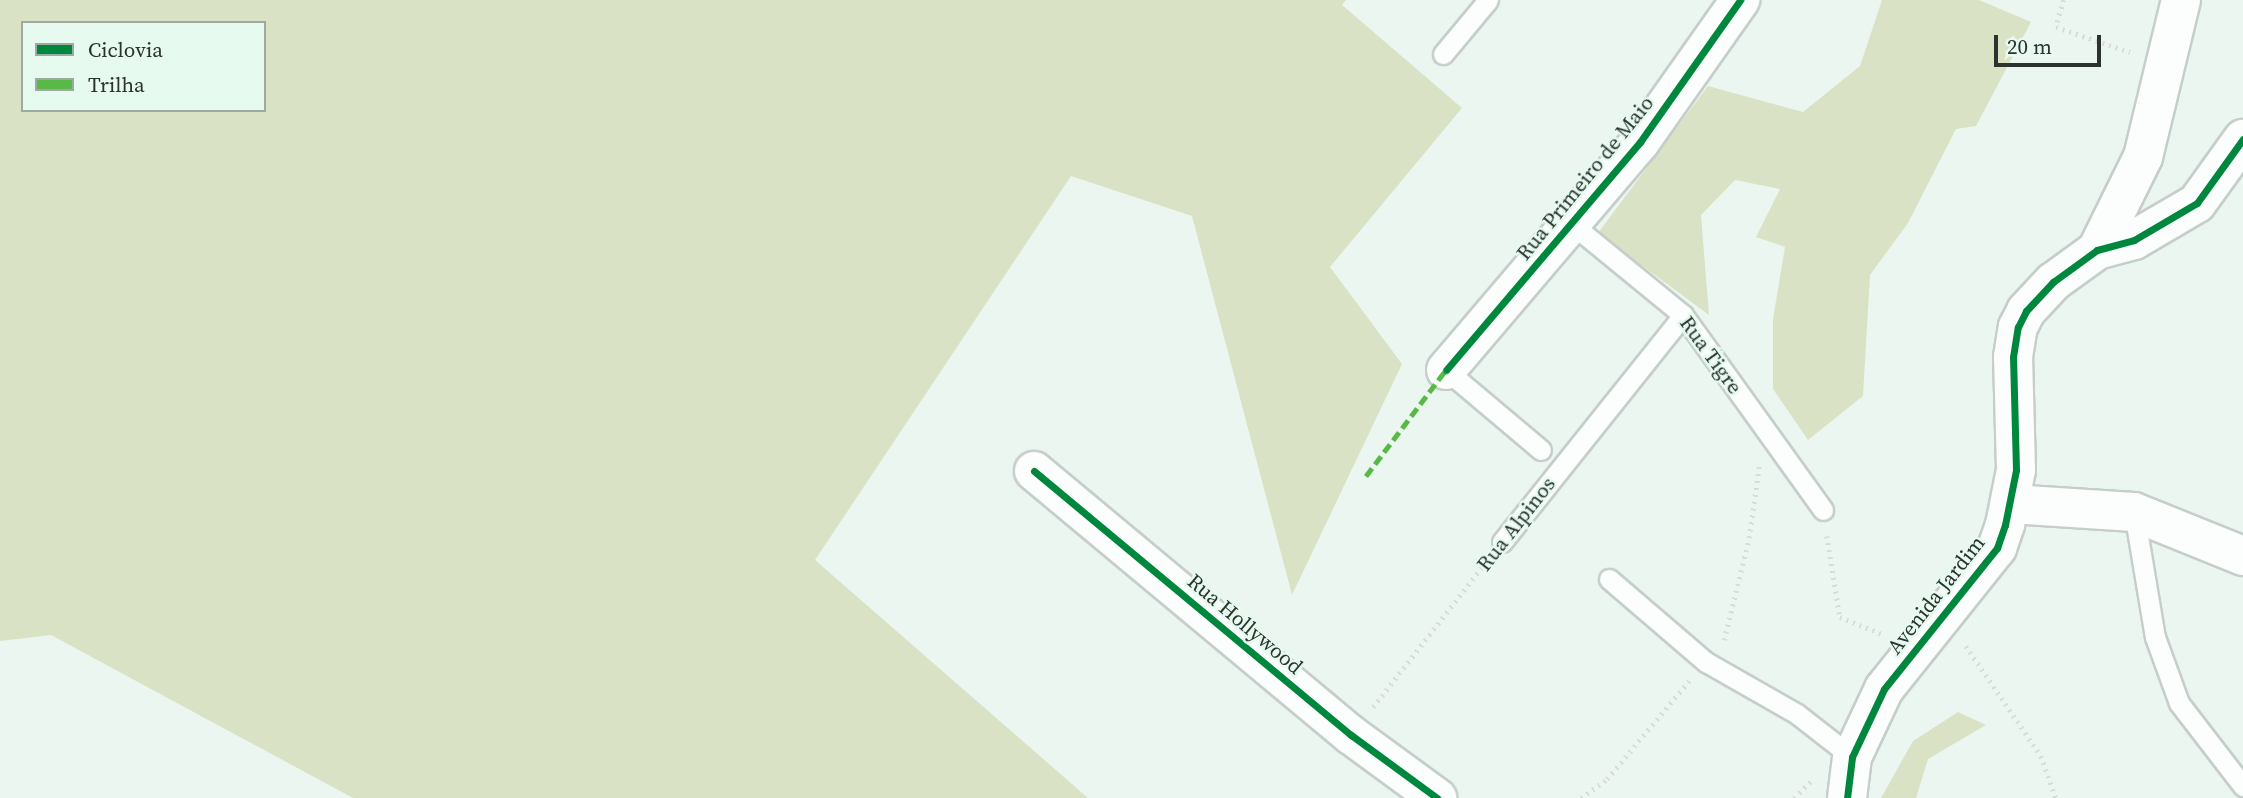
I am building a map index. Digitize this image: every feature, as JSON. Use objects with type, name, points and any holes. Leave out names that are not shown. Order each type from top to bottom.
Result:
[{"type":"street","name":"Rua Primeiro de Maio","points":[[1446,370],[1573,225],[1701,61],[1740,0]]},
{"type":"street","points":[[2097,250],[2143,158],[2181,0]]},
{"type":"street","name":"Avenida Jardim","points":[[1847,798],[1852,757],[1884,689],[1997,548],[2011,504],[2016,470],[2014,357],[2018,327],[2026,311],[2053,282],[2097,250],[2134,240],[2197,203],[2243,139]]},
{"type":"street","points":[[2129,190],[2137,217],[2159,226]]},
{"type":"street","name":"Rua Hollywood","points":[[1034,471],[1351,735],[1437,798]]},
{"type":"street","points":[[2011,504],[2134,512],[2243,556]]},
{"type":"lane","points":[[1443,54],[1488,0]]},
{"type":"lane","name":"Rua Tigre","points":[[1573,225],[1683,315],[1823,510]]},
{"type":"lane","name":"Rua Alpinos","points":[[1502,542],[1683,315]]},
{"type":"lane","points":[[1446,370],[1541,450]]},
{"type":"lane","points":[[2134,512],[2155,638],[2179,703],[2243,786]]},
{"type":"lane","points":[[1609,579],[1706,662],[1797,714],[1852,757]]},
{"type":"path","points":[[2064,0],[2056,27],[2167,65]]},
{"type":"path","points":[[1823,510],[1839,618]]},
{"type":"path","points":[[1945,616],[2041,756],[2056,798]]},
{"type":"path","points":[[1794,798],[1809,781]]},
{"type":"green space","points":[[0,0],[1346,0],[1342,5],[1462,108],[1330,267],[1402,364],[1292,595],[1192,216],[1071,176],[815,560],[1088,798],[353,798],[51,635],[0,641]]},
{"type":"green space","points":[[1882,0],[1979,0],[2031,22],[1976,126],[1956,129],[1908,223],[1870,275],[1863,396],[1808,440],[1773,389],[1773,319],[1785,247],[1756,237],[1780,189],[1735,180],[1701,215],[1709,315],[1598,233],[1708,86],[1803,112],[1860,66]]},
{"type":"green space","points":[[1958,712],[1986,725],[1928,759],[1916,798],[1881,798],[1913,741]]},
{"type":"marked path","points":[[1366,476],[1446,370]]},
{"type":"cycle path","points":[[1446,370],[1640,142],[1740,0]]},
{"type":"cycle path","points":[[1847,798],[1852,757],[1884,689],[1997,548],[2005,525],[2016,470],[2013,357],[2018,327],[2026,311],[2053,282],[2097,250],[2134,240],[2197,203],[2243,139]]},
{"type":"cycle path","points":[[1034,471],[1351,735],[1437,798]]}]
